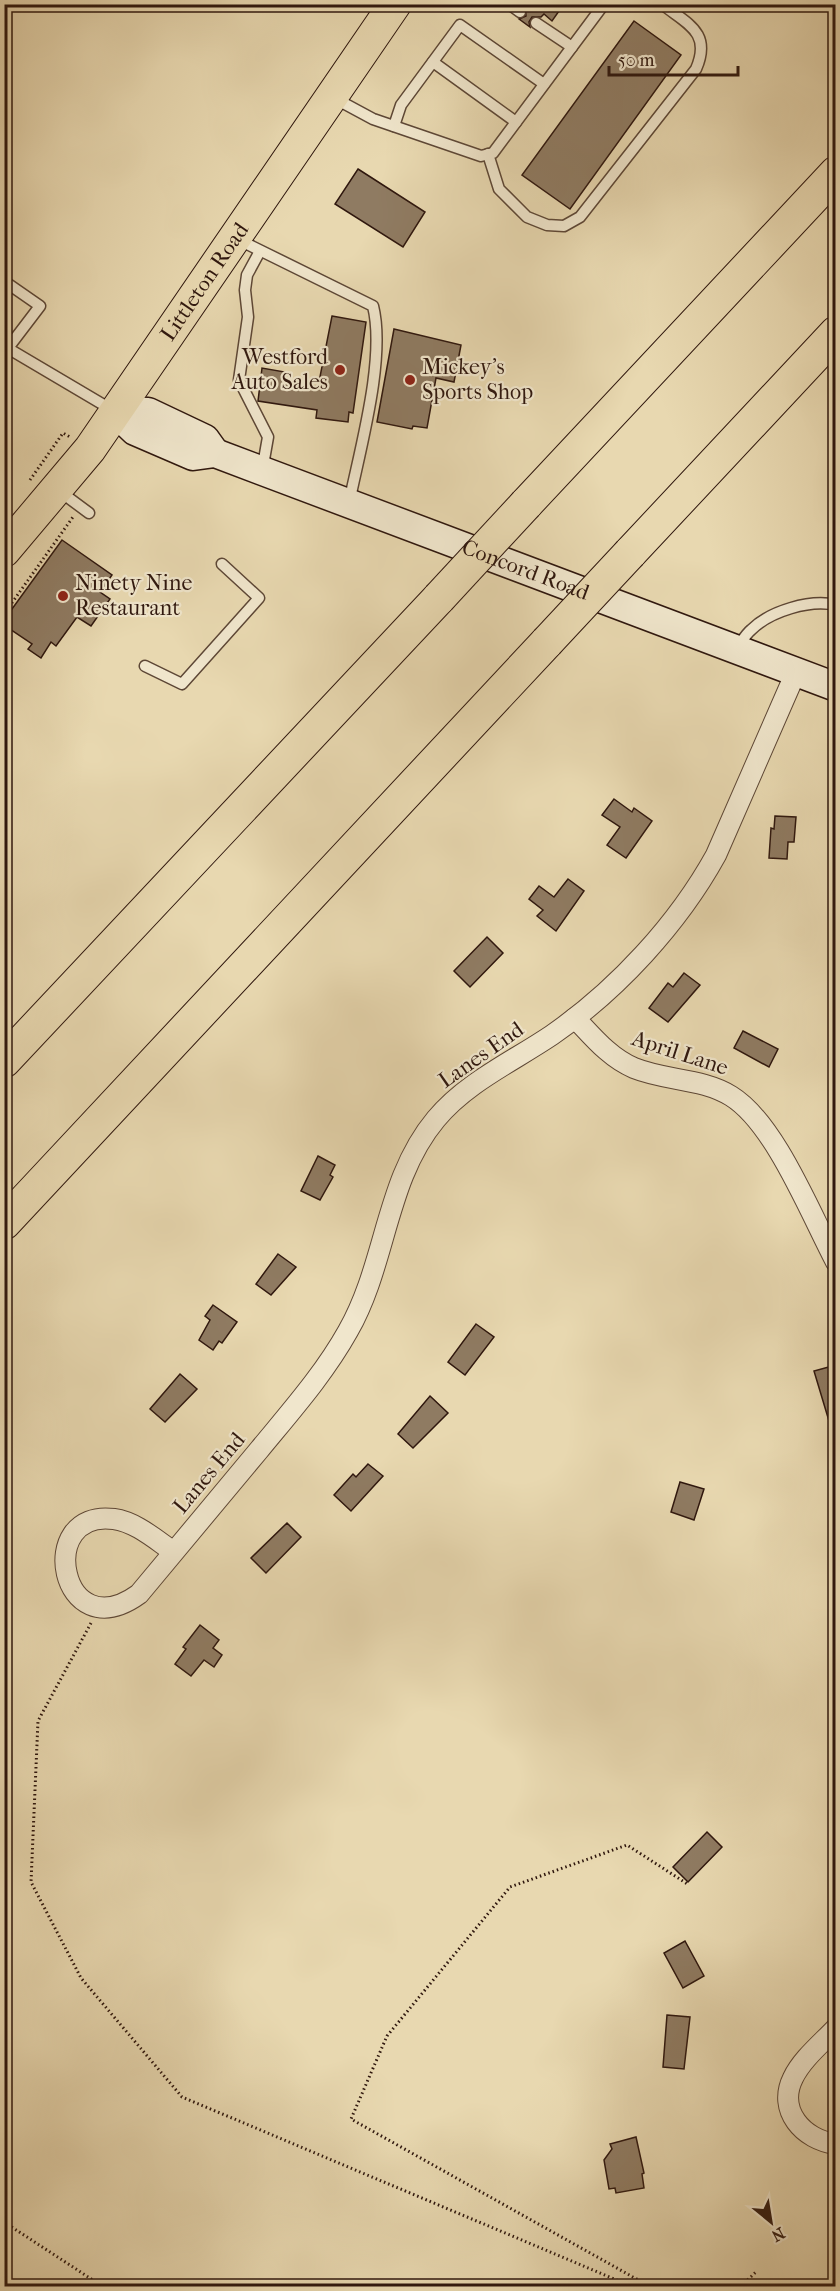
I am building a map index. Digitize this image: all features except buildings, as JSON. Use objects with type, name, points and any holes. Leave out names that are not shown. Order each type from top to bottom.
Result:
[{"type":"highway","points":[[4,1061],[836,173]]},
{"type":"highway","points":[[4,1223],[836,333]]},
{"type":"main road","name":"Littleton Road","points":[[4,551],[75,503],[90,449],[114,411],[247,244],[331,96],[395,4]]},
{"type":"main road","name":"Concord Road","points":[[114,411],[135,431],[193,456],[215,453],[836,687]]},
{"type":"street","name":"Lanes End","points":[[100,1606],[114,1606],[127,1602],[139,1594],[320,1377],[348,1331],[367,1289],[399,1181],[408,1158],[421,1137],[452,1102],[469,1087],[575,1018],[596,1001],[646,950],[703,878],[726,832],[796,672]]},
{"type":"street","name":"April Lane","points":[[575,1018],[621,1062],[649,1073],[717,1089],[746,1106],[778,1152],[836,1262]]},
{"type":"street","points":[[100,1606],[86,1601],[74,1592],[65,1571],[66,1549],[73,1536],[84,1526],[98,1520],[113,1519],[140,1529],[174,1552]]},
{"type":"street","points":[[836,2028],[793,2077],[789,2099],[790,2111],[802,2130],[817,2140],[836,2144]]},
{"type":"lane","points":[[509,4],[520,12]]},
{"type":"lane","points":[[331,96],[373,119],[481,156],[493,153],[603,4]]},
{"type":"lane","points":[[488,154],[499,189],[527,217],[547,225],[564,226],[580,217],[696,69],[703,54],[697,30],[662,4]]},
{"type":"lane","points":[[536,24],[572,47]]},
{"type":"lane","points":[[394,126],[401,105],[460,25],[544,84]]},
{"type":"lane","points":[[433,62],[516,122]]},
{"type":"lane","points":[[262,471],[268,437],[238,380],[248,317],[245,290],[248,275],[247,244],[373,306],[376,320],[373,381],[349,504]]},
{"type":"lane","points":[[4,281],[40,306],[6,347],[114,411]]},
{"type":"lane","points":[[145,666],[182,684],[259,598],[222,564]]},
{"type":"lane","points":[[736,649],[751,629],[777,612],[825,602],[836,605]]},
{"type":"path","points":[[4,614],[75,503]]},
{"type":"path","points":[[100,1606],[38,1721],[31,1882],[81,1978],[182,2097],[631,2286]]},
{"type":"path","points":[[650,2286],[351,2119],[387,2036],[510,1887],[627,1845],[689,1885]]},
{"type":"path","points":[[4,2222],[102,2286]]},
{"type":"path","points":[[741,2286],[756,2272]]},
{"type":"place","name":"Westford Auto Sales","points":[[340,370]]},
{"type":"place","name":"Mickey's Sports Shop","points":[[410,380]]},
{"type":"place","name":"Ninety Nine Restaurant","points":[[63,596]]}]
